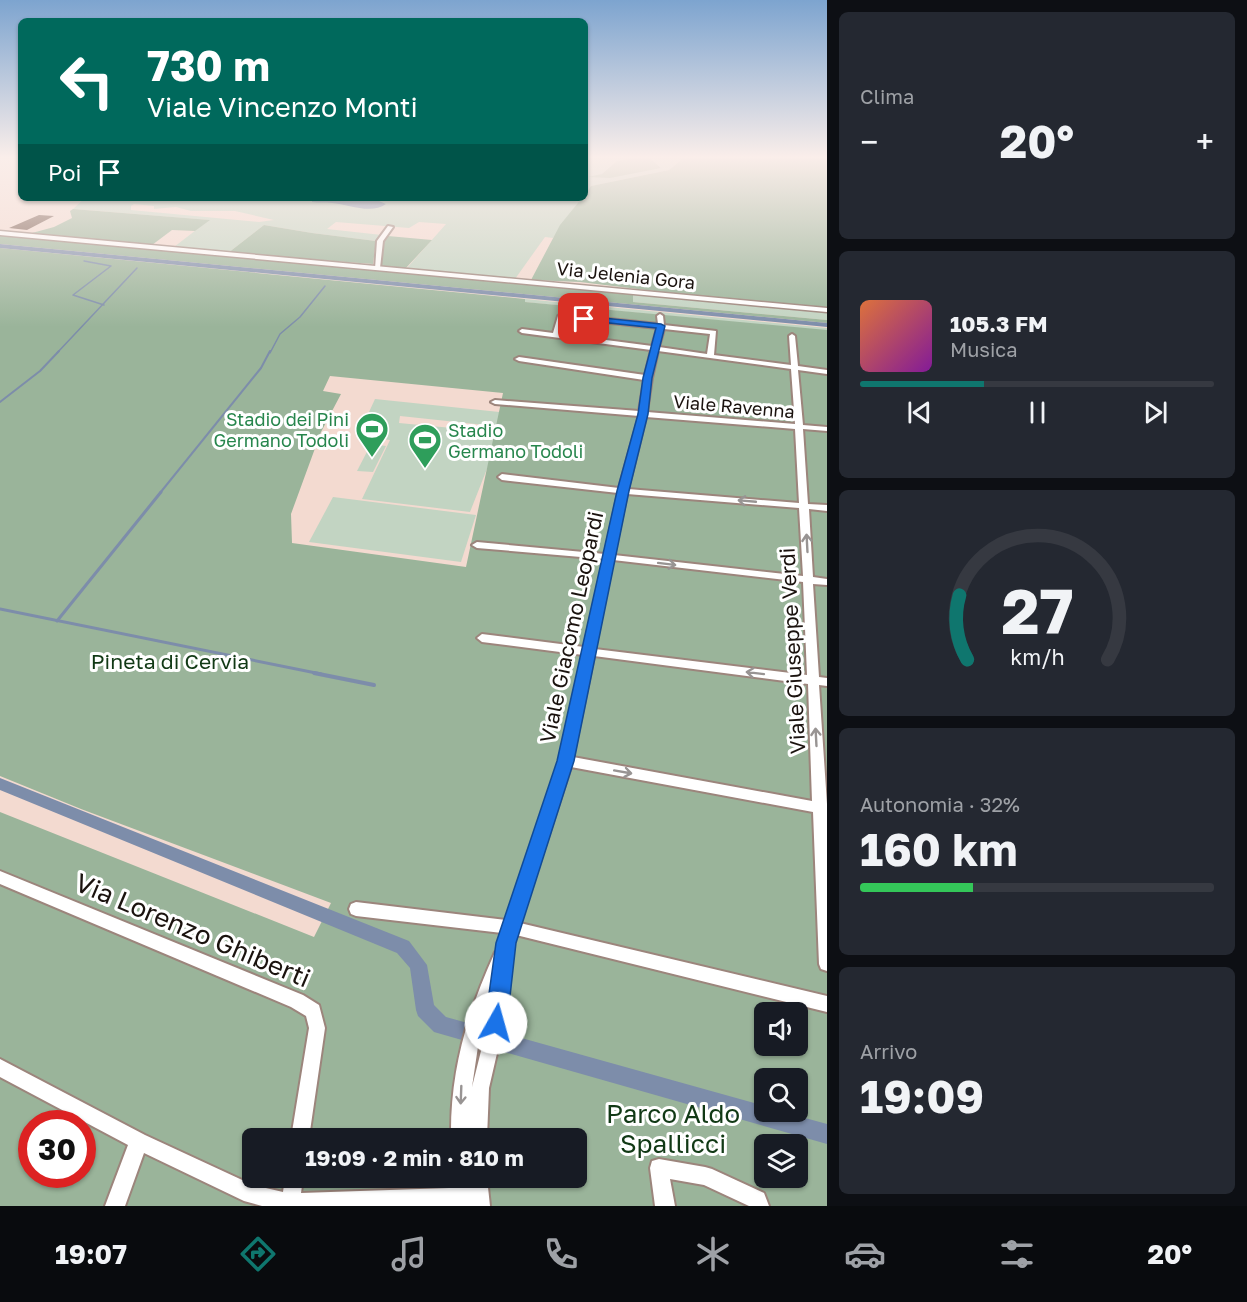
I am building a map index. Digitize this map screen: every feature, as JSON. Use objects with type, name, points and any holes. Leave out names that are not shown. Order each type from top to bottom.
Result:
[{"type":"street","points":[[377,268],[380,241],[390,227]]},
{"type":"street","name":"Via Jelenia Gora","points":[[0,232],[827,311]]},
{"type":"street","points":[[556,335],[562,307]]},
{"type":"street","points":[[561,316],[714,330],[710,355]]},
{"type":"street","name":"Viale Giacomo Leopardi","points":[[460,1128],[462,1085],[476,1015],[508,935],[566,761],[623,491],[643,414],[648,378],[661,326],[660,316]]},
{"type":"street","points":[[522,331],[827,372]]},
{"type":"street","name":"Viale Giuseppe Verdi","points":[[792,336],[797,426],[805,506],[813,680],[823,809],[827,964]]},
{"type":"street","points":[[519,359],[648,378]]},
{"type":"street","name":"Viale Ravenna","points":[[495,402],[827,429]]},
{"type":"street","points":[[502,477],[623,491],[827,508]]},
{"type":"street","points":[[477,545],[609,557],[827,582]]},
{"type":"street","points":[[482,638],[827,682]]},
{"type":"street","points":[[566,761],[823,809]]},
{"type":"street","name":"Via Lorenzo Ghiberti","points":[[0,877],[297,1001],[313,1011],[317,1028],[302,1128]]},
{"type":"street","points":[[356,909],[508,935],[827,1004]]},
{"type":"street","name":"Viale Giacomo Leopardi","points":[[478,1128],[480,1088],[496,1023],[508,935]]},
{"type":"street","points":[[0,1068],[140,1141],[251,1194],[290,1204],[461,1203]]},
{"type":"street","points":[[115,1206],[140,1141]]},
{"type":"street","points":[[665,1206],[659,1168],[705,1176],[757,1200],[759,1206]]},
{"type":"street","points":[[290,1204],[292,1188]]},
{"type":"street","points":[[459,1188],[461,1203]]},
{"type":"street","points":[[461,1203],[466,1188]]},
{"type":"street","points":[[479,1188],[480,1206]]},
{"type":"green space","points":[[71,214],[139,214],[210,220],[195,231],[172,230],[152,245],[32,233],[54,227],[72,218]]},
{"type":"green space","points":[[138,214],[177,214],[259,222],[274,220],[249,214],[570,214],[553,238],[545,237],[515,279],[407,268],[446,224],[419,222],[409,228],[336,222],[327,229],[382,235],[376,241],[264,225],[228,253],[174,247],[209,220]]},
{"type":"green space","points":[[569,214],[827,214],[827,309],[580,282],[531,280],[560,225]]},
{"type":"green space","points":[[264,225],[376,241],[373,264],[228,253]]},
{"type":"green space","points":[[0,234],[633,294],[633,302],[827,320],[827,323],[0,244]]},
{"type":"green space","points":[[387,236],[432,240],[405,269],[380,267],[382,247]]},
{"type":"green space","points":[[0,248],[525,299],[525,302],[827,330],[827,1206],[0,1206],[0,812],[314,937],[331,903],[0,776]],"holes":[[[330,376],[503,393],[466,567],[292,543],[291,514],[321,432],[341,394],[323,391]]]},
{"type":"green space","points":[[633,294],[827,313],[827,320],[633,302]]},
{"type":"green space","points":[[525,299],[827,328],[827,331],[524,302]]},
{"type":"green space","name":"Stadio Germano Todoli","points":[[375,399],[509,413],[470,512],[362,499],[390,440],[358,436]],"holes":[[[400,416],[485,425],[484,431],[399,423]]]},
{"type":"green space","name":"Stadio dei Pini Germano Todoli","points":[[371,444],[386,446],[373,472],[357,471]]},
{"type":"green space","points":[[333,497],[476,515],[461,562],[309,542]]},
{"type":"building","points":[[39,215],[54,216],[27,230],[9,228]]},
{"type":"waterway","points":[[0,246],[827,325]]},
{"type":"waterway","points":[[84,261],[111,266],[73,295],[103,305]]},
{"type":"waterway","points":[[103,305],[137,268]]},
{"type":"waterway","points":[[270,353],[280,334],[300,317],[325,286]]},
{"type":"waterway","points":[[57,353],[103,305]]},
{"type":"waterway","points":[[0,402],[40,371],[59,351]]},
{"type":"waterway","points":[[160,493],[261,368],[270,351]]},
{"type":"waterway","points":[[57,621],[161,492]]},
{"type":"waterway","points":[[0,609],[57,621]]},
{"type":"waterway","points":[[57,621],[321,674]]},
{"type":"waterway","points":[[314,673],[374,685]]},
{"type":"waterway","points":[[0,784],[403,947],[418,965],[425,1010],[441,1025],[827,1134]]},
{"type":"place","name":"Stadio dei Pini Germano Todoli","points":[[372,458]]},
{"type":"place","name":"Stadio Germano Todoli","points":[[425,469]]},
{"type":"route","points":[[496,1023],[506,943],[566,761],[623,491],[643,414],[648,378],[661,326],[584,319]]},
{"type":"park label","name":"Pineta di Cervia","points":[[170,661]]},
{"type":"park label","name":"Parco Aldo Spallicci","points":[[673,1128]]}]
